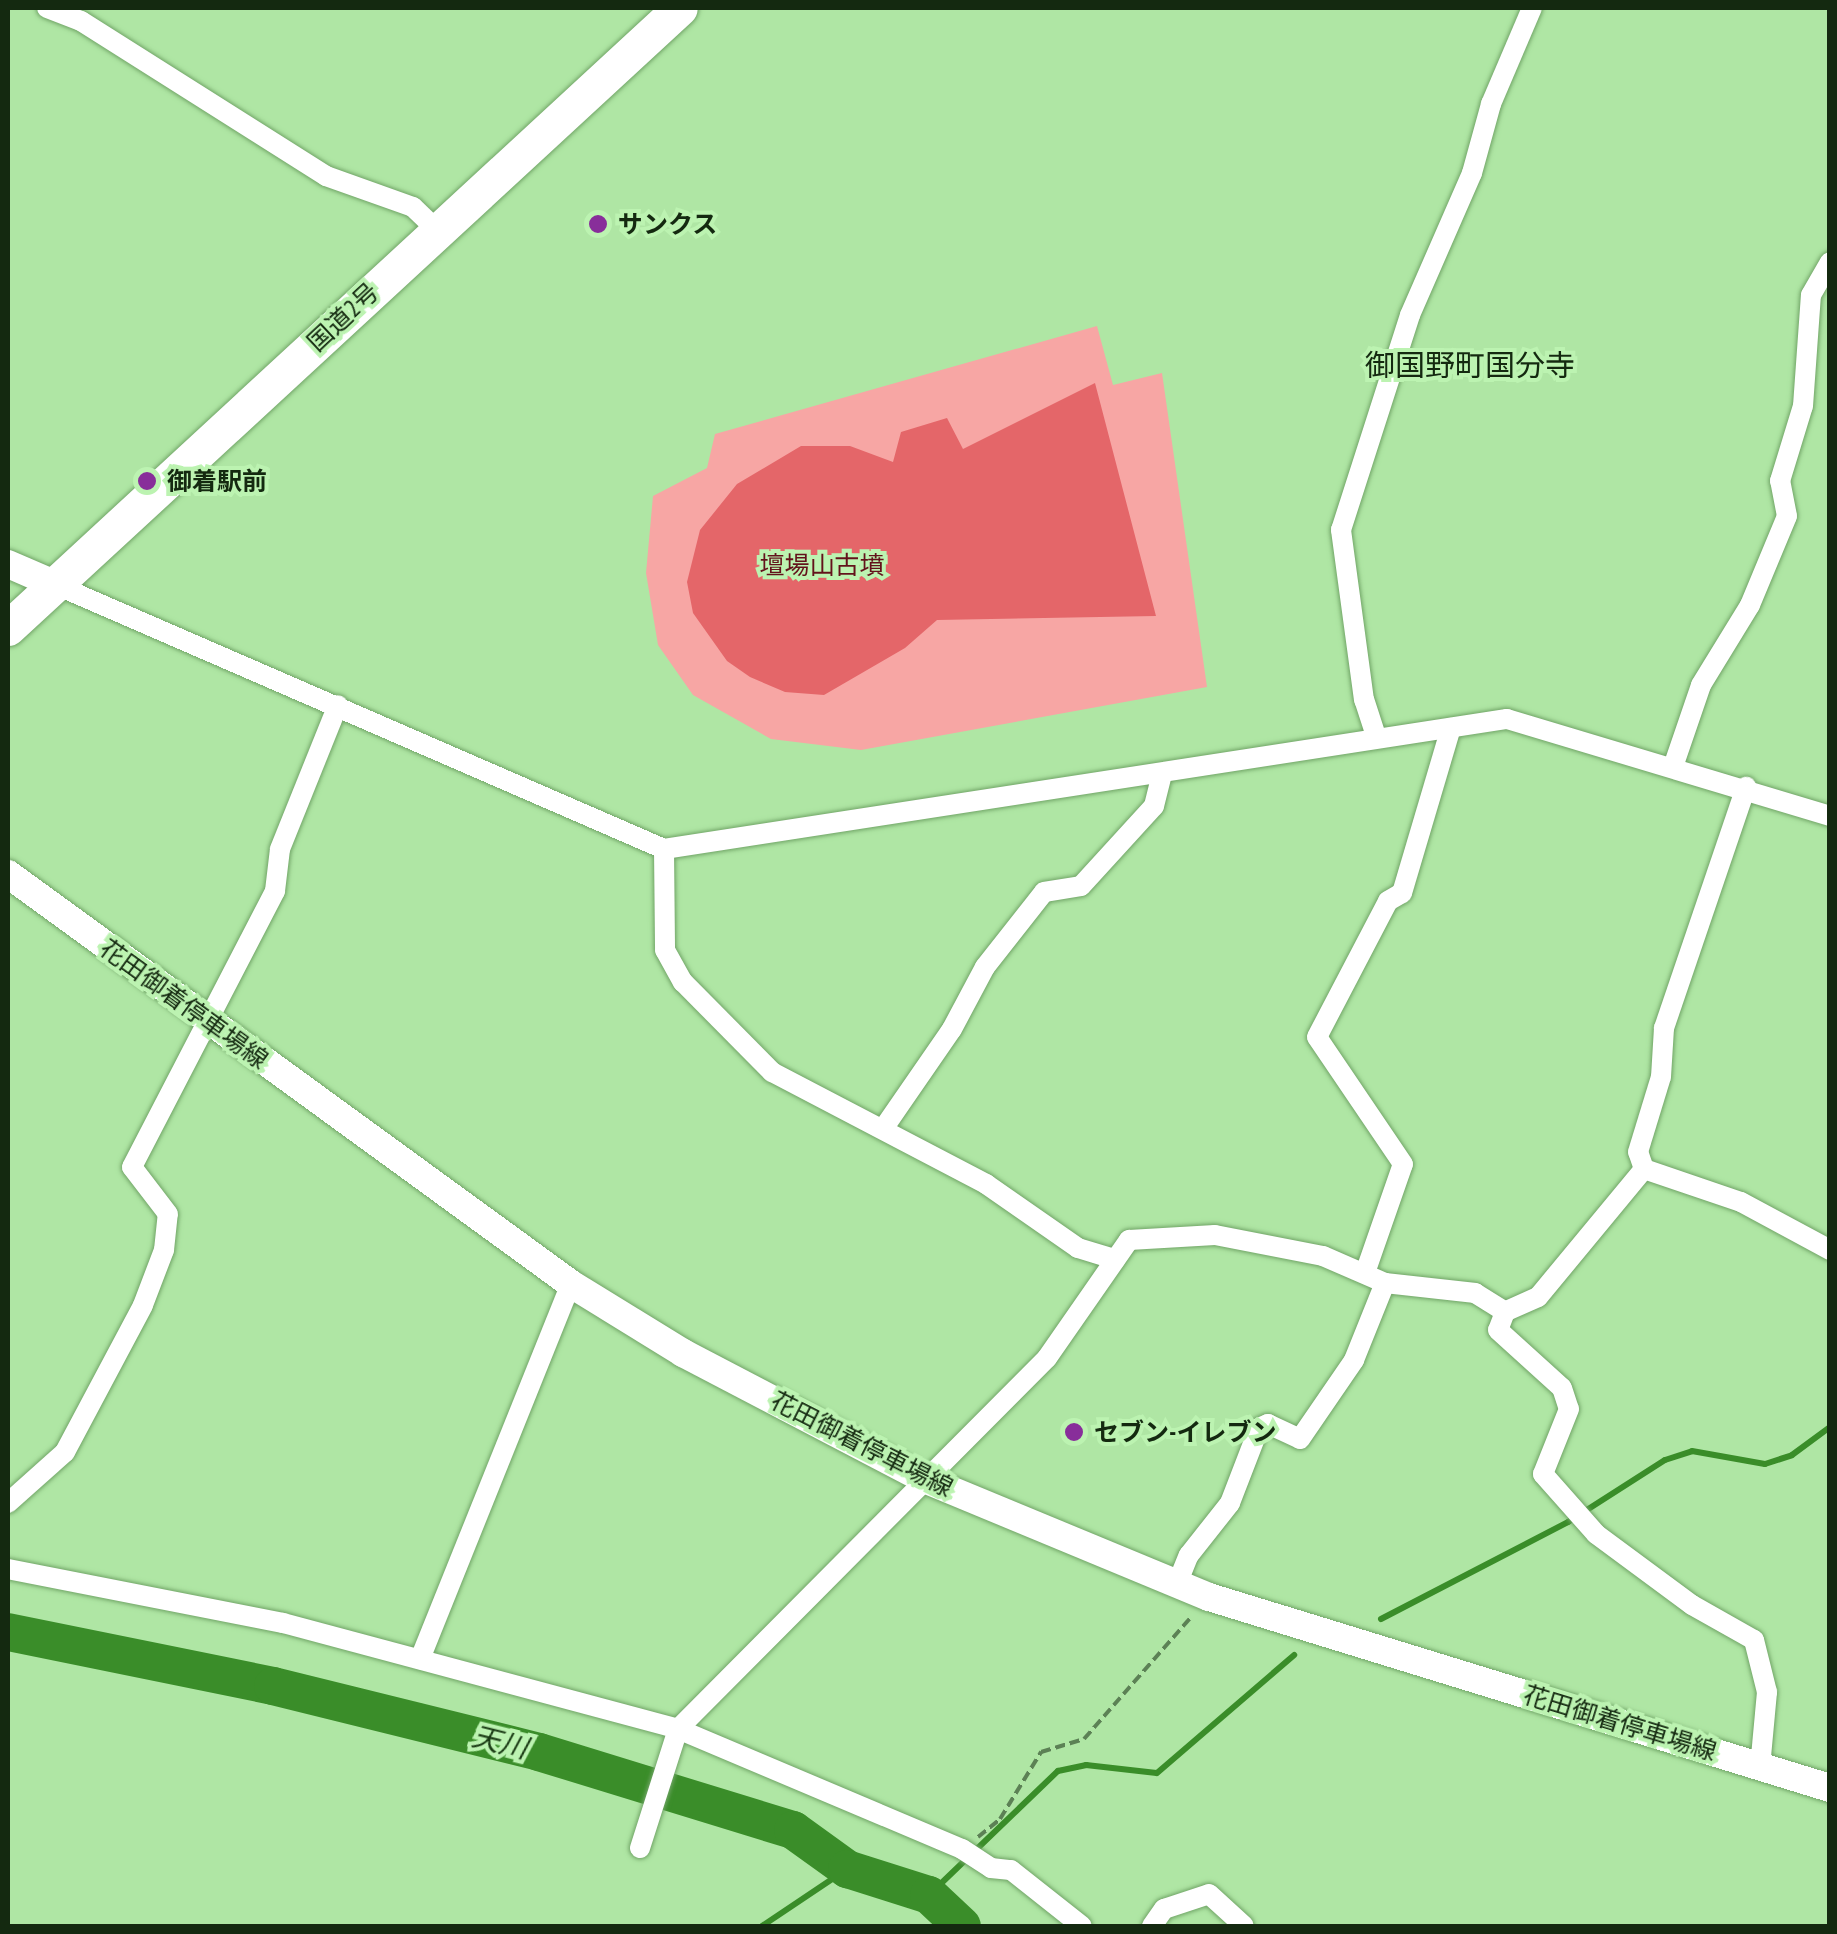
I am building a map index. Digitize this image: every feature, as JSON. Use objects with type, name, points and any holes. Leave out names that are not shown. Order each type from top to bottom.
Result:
[{"type":"highway","name":"国道2号","points":[[8,628],[680,8]]},
{"type":"main road","points":[[8,564],[54,584]]},
{"type":"main road","name":"花田御着停車場線","points":[[8,874],[571,1284],[683,1353],[924,1479],[1209,1596],[1830,1788]]},
{"type":"street","points":[[47,8],[81,21],[326,176],[413,207],[437,230]]},
{"type":"street","points":[[1376,736],[1364,700],[1341,530],[1410,315],[1472,173],[1492,104],[1532,8]]},
{"type":"street","points":[[1674,764],[1702,685],[1750,605],[1787,516],[1780,481],[1803,406],[1811,295],[1830,262]]},
{"type":"street","points":[[54,584],[338,704],[664,849],[1376,736],[1507,719],[1674,764],[1830,816]]},
{"type":"street","points":[[8,1503],[65,1452],[143,1305],[164,1250],[168,1214],[132,1166],[275,891],[280,849],[338,704]]},
{"type":"street","points":[[1365,1273],[1403,1164],[1318,1037],[1388,901],[1402,893],[1451,728]]},
{"type":"street","points":[[883,1129],[952,1029],[985,967],[1044,892],[1081,886],[1154,806],[1162,773]]},
{"type":"street","points":[[1644,1168],[1638,1152],[1661,1077],[1664,1028],[1746,787]]},
{"type":"street","points":[[664,849],[665,950],[683,982],[772,1072],[986,1184],[1078,1248],[1114,1259]]},
{"type":"street","points":[[1644,1168],[1741,1202],[1830,1250]]},
{"type":"street","points":[[1644,1168],[1538,1297],[1504,1312],[1498,1330],[1562,1388],[1568,1409],[1543,1474],[1596,1534],[1692,1605],[1754,1640],[1763,1655],[1767,1692],[1760,1767]]},
{"type":"street","points":[[640,1848],[678,1729],[1056,1348],[1129,1240],[1215,1235],[1323,1256],[1385,1283],[1476,1292],[1504,1312]]},
{"type":"street","points":[[1177,1584],[1189,1555],[1230,1503],[1259,1428],[1268,1424],[1300,1439],[1354,1360],[1385,1283]]},
{"type":"street","points":[[420,1658],[571,1284]]},
{"type":"street","points":[[8,1569],[284,1623],[678,1729],[962,1849],[991,1868],[1011,1870],[1082,1926]]},
{"type":"street","points":[[1152,1926],[1164,1909],[1209,1894],[1244,1926]]},
{"type":"path","points":[[962,1849],[1000,1819],[1041,1752],[1084,1739],[1209,1596]]},
{"type":"green space","points":[[1097,326],[1113,385],[1162,373],[1207,687],[861,750],[771,739],[693,695],[658,645],[646,573],[653,496],[707,468],[715,434]]},
{"type":"green space","name":"壇場山古墳","points":[[1095,383],[1156,616],[937,620],[905,648],[824,695],[785,692],[750,677],[727,661],[693,613],[687,582],[700,530],[737,484],[801,446],[850,446],[893,462],[901,432],[947,418],[963,449]]},
{"type":"waterway","points":[[1381,1619],[1568,1522],[1665,1460],[1692,1451],[1765,1464],[1792,1455],[1830,1427]]},
{"type":"waterway","name":"天川","points":[[8,1632],[273,1686],[539,1752],[793,1830],[847,1869],[929,1895],[962,1926]]},
{"type":"waterway","points":[[929,1895],[1058,1771],[1086,1765],[1157,1773],[1294,1655]]},
{"type":"waterway","points":[[762,1926],[847,1869]]},
{"type":"place","name":"サンクス","points":[[598,224]]},
{"type":"place","name":"御着駅前","points":[[147,481]]},
{"type":"place","name":"セブン-イレブン","points":[[1074,1432]]},
{"type":"district","name":"御国野町国分寺","points":[[1470,365]]}]
